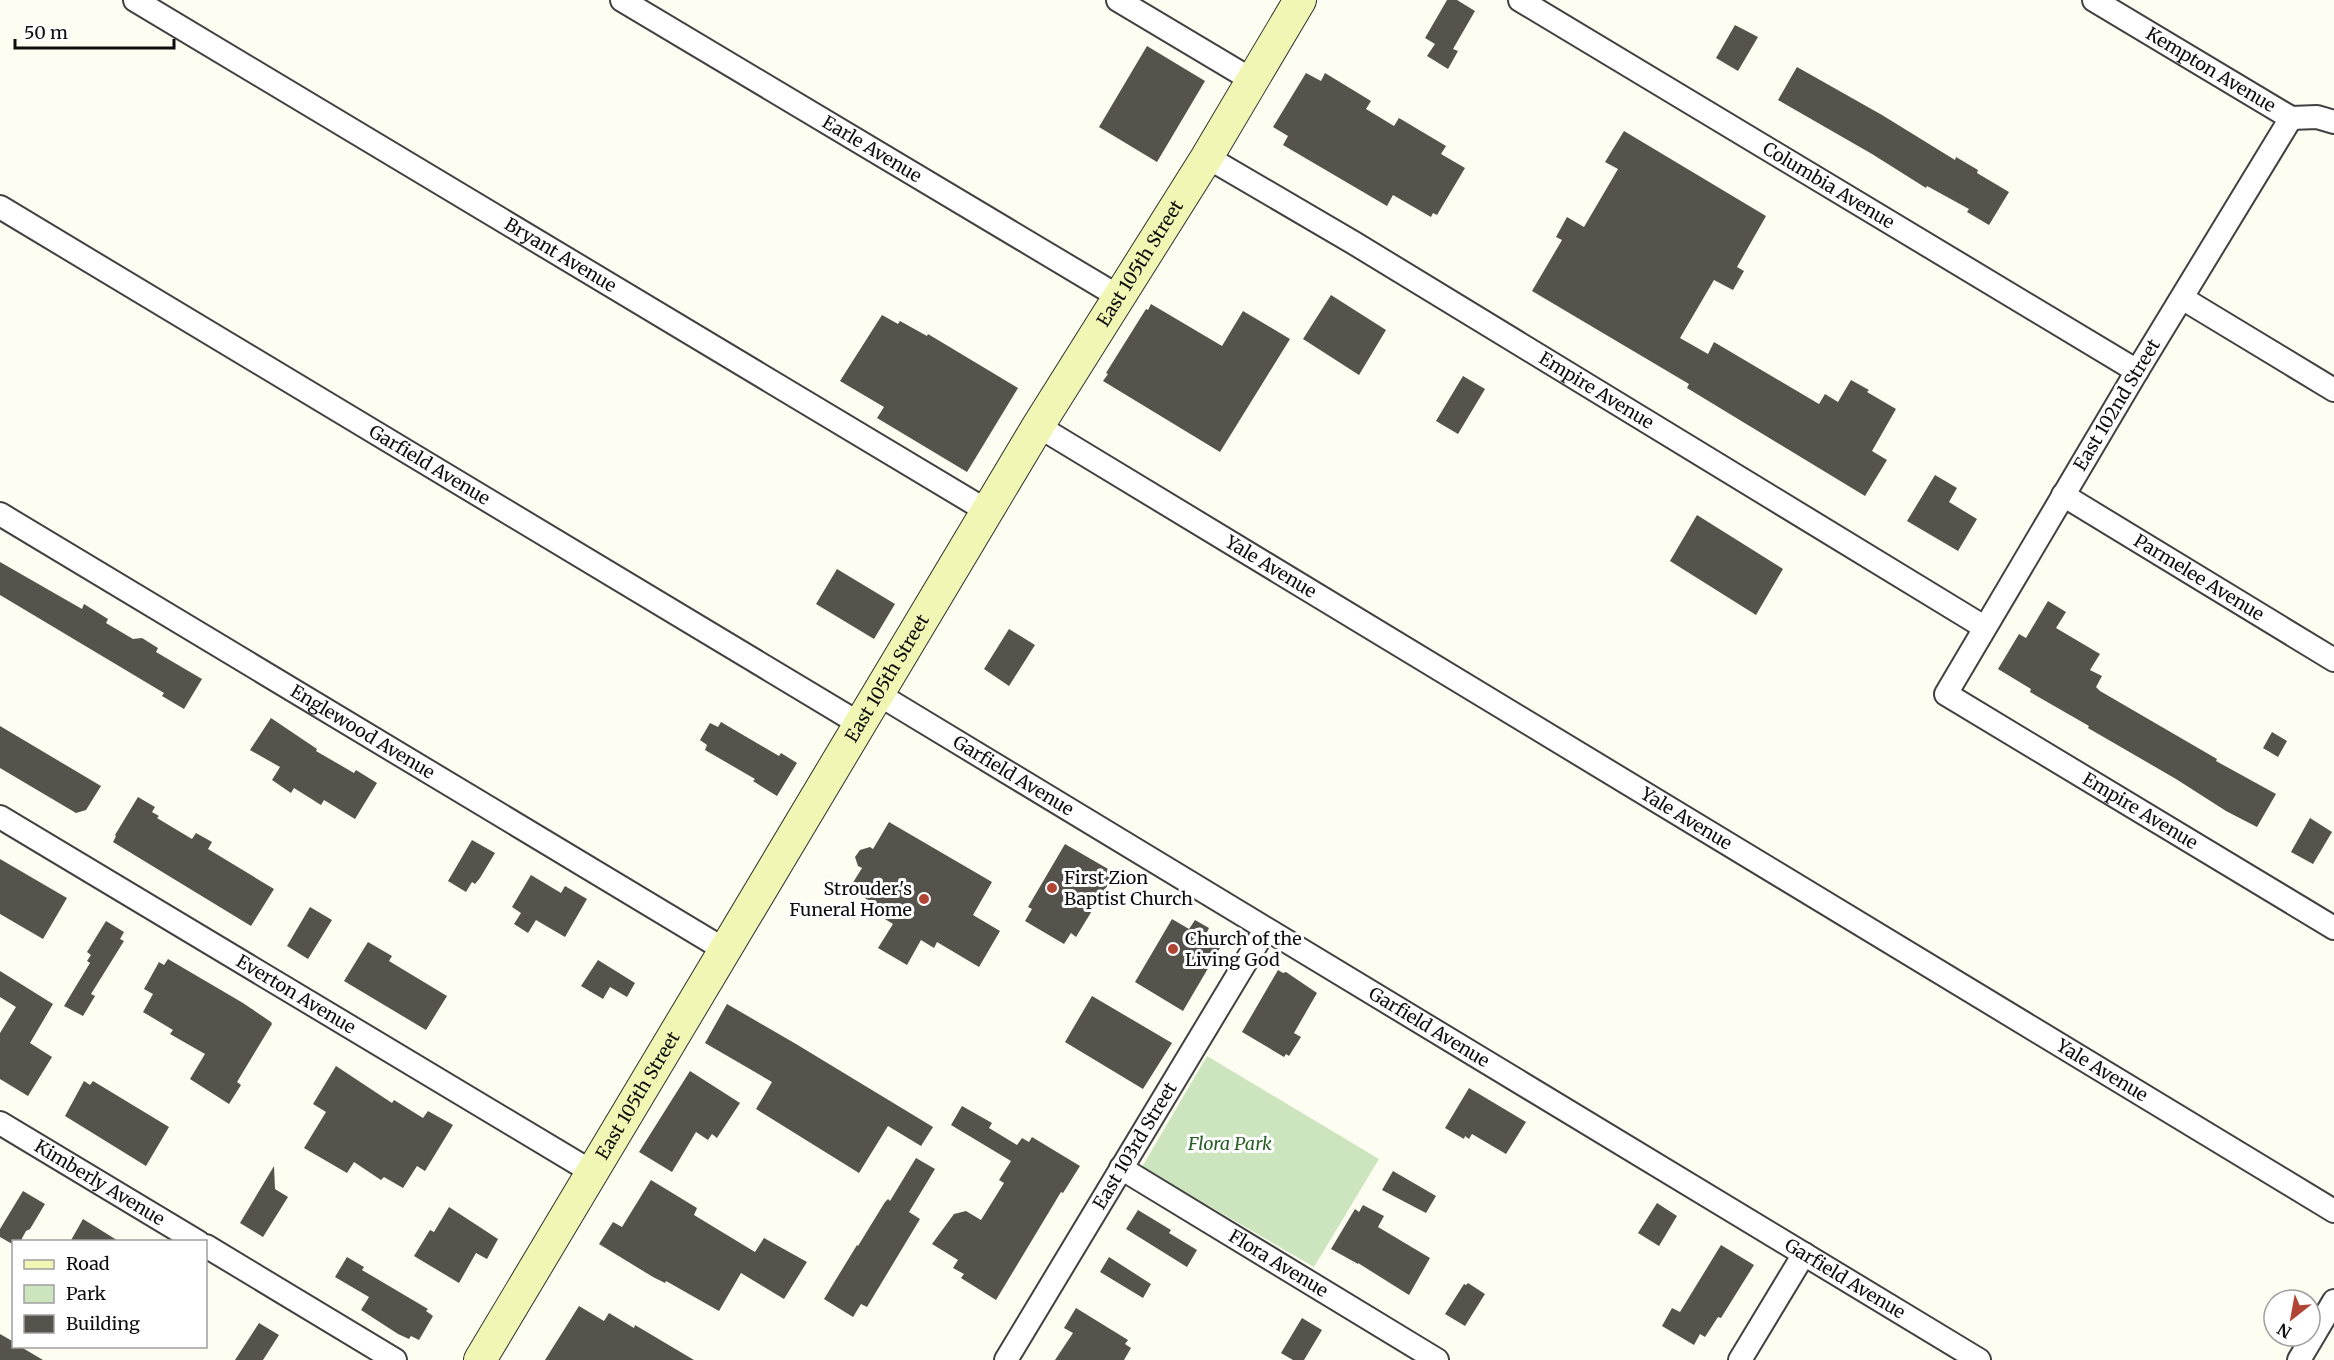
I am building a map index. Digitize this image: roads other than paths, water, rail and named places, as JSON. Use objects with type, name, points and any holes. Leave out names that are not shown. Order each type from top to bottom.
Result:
[{"type":"main road","name":"East 105th Street","points":[[480,1360],[1038,426],[1121,298],[1300,0]]},
{"type":"street","name":"Bryant Avenue","points":[[135,0],[987,512]]},
{"type":"street","name":"Earle Avenue","points":[[622,0],[1121,298]]},
{"type":"street","points":[[1118,0],[1252,80]]},
{"type":"street","name":"Columbia Avenue","points":[[1520,0],[2137,371]]},
{"type":"street","name":"Kempton Avenue","points":[[2094,0],[2291,118],[2317,117],[2334,122]]},
{"type":"street","name":"East 102nd Street","points":[[1946,694],[2137,371],[2291,118]]},
{"type":"street","name":"Empire Avenue","points":[[1207,157],[1347,239],[1984,627]]},
{"type":"street","name":"Garfield Avenue","points":[[0,207],[860,723]]},
{"type":"street","points":[[2182,297],[2334,390]]},
{"type":"street","name":"Yale Avenue","points":[[1038,426],[2334,1211]]},
{"type":"street","name":"Parmelee Avenue","points":[[2063,495],[2334,660]]},
{"type":"street","name":"Englewood Avenue","points":[[0,514],[725,950]]},
{"type":"street","name":"Garfield Avenue","points":[[878,694],[1979,1360]]},
{"type":"street","name":"Empire Avenue","points":[[1946,694],[2334,928]]},
{"type":"street","name":"Everton Avenue","points":[[0,817],[592,1172]]},
{"type":"street","name":"East 103rd Street","points":[[1006,1360],[1265,930]]},
{"type":"street","name":"Kimberly Avenue","points":[[0,1123],[195,1240]]},
{"type":"street","name":"Flora Avenue","points":[[1122,1168],[1437,1360]]},
{"type":"street","points":[[207,1247],[395,1360]]},
{"type":"street","points":[[1740,1360],[1804,1254]]},
{"type":"street","points":[[2299,1360],[2334,1301]]},
{"type":"place","name":"First Zion Baptist Church","points":[[1052,888]]},
{"type":"place","name":"Strouder's Funeral Home","points":[[924,899]]},
{"type":"place","name":"Church of the Living God","points":[[1173,949]]},
{"type":"park label","name":"Flora Park","points":[[1230,1144]]}]
